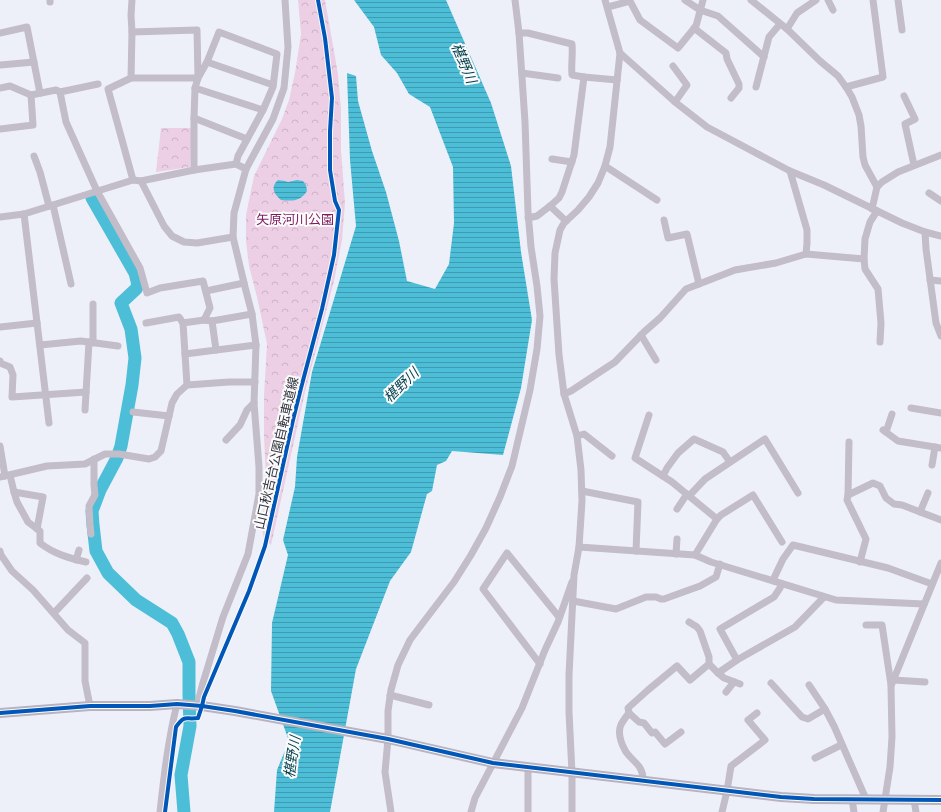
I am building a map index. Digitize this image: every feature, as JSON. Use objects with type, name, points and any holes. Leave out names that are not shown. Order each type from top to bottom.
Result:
[{"type":"street","points":[[131,78],[132,0]]},
{"type":"street","points":[[200,706],[202,686],[223,617],[248,554],[259,494],[259,467],[254,403],[256,345],[252,314],[233,236],[234,213],[246,169],[273,119],[284,88],[288,47],[285,0]]},
{"type":"street","points":[[391,812],[385,772],[385,739],[390,695],[398,665],[410,640],[454,582],[471,555],[486,528],[500,497],[512,466],[530,390],[537,349],[540,316],[528,218],[525,122],[519,34],[515,0]]},
{"type":"street","points":[[685,0],[700,10],[718,16],[764,57]]},
{"type":"street","points":[[572,812],[569,693],[574,575],[579,547],[582,491],[577,436],[564,394],[554,279],[556,242],[560,230],[566,221],[589,197],[598,183],[605,166],[610,147],[620,52],[606,4],[630,1],[640,20],[678,48],[696,26],[703,0]]},
{"type":"street","points":[[751,0],[787,29],[838,76],[854,101],[859,115],[862,132],[863,157],[865,165],[877,187],[874,210],[865,239],[864,259],[865,269],[878,289],[881,323],[880,342]]},
{"type":"street","points":[[787,29],[797,13],[816,0]]},
{"type":"street","points":[[828,0],[833,10]]},
{"type":"street","points":[[846,87],[883,77],[873,0]]},
{"type":"street","points":[[898,0],[902,30]]},
{"type":"street","points":[[756,87],[769,37],[780,24]]},
{"type":"street","points":[[0,33],[27,27],[40,93]]},
{"type":"street","points":[[694,28],[726,53],[739,88],[731,98]]},
{"type":"street","points":[[132,32],[197,30],[198,78]]},
{"type":"street","points":[[194,170],[195,88],[219,32],[277,54],[273,84],[263,110],[238,156],[236,164]]},
{"type":"street","points":[[519,34],[528,33],[572,44],[572,75],[617,80]]},
{"type":"street","points":[[620,52],[675,102],[707,127],[790,171],[824,185],[902,223],[925,232],[941,236]]},
{"type":"street","points":[[0,65],[34,62]]},
{"type":"street","points":[[207,62],[273,84]]},
{"type":"street","points":[[673,66],[689,88],[675,102]]},
{"type":"street","points":[[522,73],[558,78]]},
{"type":"street","points":[[528,218],[537,216],[559,198],[574,155],[584,77]]},
{"type":"street","points":[[132,180],[108,89],[131,78],[198,78]]},
{"type":"street","points":[[0,88],[10,86],[31,96],[56,90],[60,92],[98,84]]},
{"type":"street","points":[[195,88],[263,110]]},
{"type":"street","points":[[60,92],[66,122],[97,191],[140,268],[147,293],[160,288],[203,281],[210,308],[204,320]]},
{"type":"street","points":[[0,129],[33,125],[31,96]]},
{"type":"street","points":[[904,96],[915,119],[905,124],[914,165]]},
{"type":"street","points":[[194,118],[247,139]]},
{"type":"street","points":[[877,187],[898,172],[941,154]]},
{"type":"street","points":[[34,156],[51,205],[71,284]]},
{"type":"street","points":[[552,159],[572,162]]},
{"type":"street","points":[[0,217],[24,214],[132,180],[140,181],[194,170],[236,164],[246,169]]},
{"type":"street","points":[[605,166],[657,200]]},
{"type":"street","points":[[790,171],[807,230],[806,254]]},
{"type":"street","points":[[140,181],[164,226],[172,236],[184,242],[197,243],[233,236]]},
{"type":"street","points":[[929,193],[941,201]]},
{"type":"street","points":[[550,206],[566,221]]},
{"type":"street","points":[[24,214],[49,423]]},
{"type":"street","points":[[664,220],[668,238],[687,234],[699,284]]},
{"type":"street","points":[[925,232],[936,323],[941,336]]},
{"type":"street","points":[[564,394],[572,391],[615,362],[660,318],[686,289],[736,270],[776,263],[806,254],[864,259]]},
{"type":"street","points":[[930,280],[941,281]]},
{"type":"street","points":[[206,292],[244,283]]},
{"type":"street","points":[[85,410],[91,343],[92,304]]},
{"type":"street","points":[[183,323],[204,320],[212,321],[252,314]]},
{"type":"street","points":[[146,322],[179,317],[183,323],[187,385]]},
{"type":"street","points":[[212,321],[216,350]]},
{"type":"street","points":[[0,327],[37,323]]},
{"type":"street","points":[[641,335],[656,360]]},
{"type":"street","points":[[40,345],[81,342],[118,346]]},
{"type":"street","points":[[185,354],[256,345]]},
{"type":"street","points":[[0,361],[0,363],[10,367],[13,375],[12,398],[86,392]]},
{"type":"street","points":[[5,476],[47,466],[84,464],[105,454],[119,454],[149,459],[161,451],[172,403],[187,385],[255,382]]},
{"type":"street","points":[[226,440],[240,426],[247,410],[254,403]]},
{"type":"street","points":[[911,408],[941,413]]},
{"type":"street","points":[[133,412],[169,416]]},
{"type":"street","points":[[892,414],[885,431],[898,441],[938,448],[932,465]]},
{"type":"street","points":[[649,415],[635,458],[672,482],[717,519]]},
{"type":"street","points":[[577,436],[584,434],[612,456]]},
{"type":"street","points":[[663,476],[678,453],[694,439],[723,452],[730,462]]},
{"type":"street","points":[[677,509],[704,479],[765,439],[798,492]]},
{"type":"street","points":[[849,442],[847,500],[866,539],[860,562]]},
{"type":"street","points":[[0,446],[5,476],[28,522],[40,531],[40,543],[48,550],[66,557],[86,562]]},
{"type":"street","points":[[91,534],[90,506],[95,494],[94,459]]},
{"type":"street","points":[[848,495],[873,483],[880,486],[886,498],[894,504],[902,505],[941,520]]},
{"type":"street","points":[[582,491],[638,502],[636,551]]},
{"type":"street","points":[[14,492],[43,497],[37,529]]},
{"type":"street","points":[[920,512],[928,493]]},
{"type":"street","points":[[695,555],[717,519],[755,494],[782,542]]},
{"type":"street","points":[[676,554],[677,539]]},
{"type":"street","points":[[737,660],[720,629],[774,597],[780,588],[778,582],[774,578],[783,559],[793,544],[888,568],[932,584]]},
{"type":"street","points":[[579,547],[695,555],[836,600],[924,604]]},
{"type":"street","points":[[76,560],[79,550]]},
{"type":"street","points":[[0,551],[1,555],[12,570],[33,590],[68,630],[85,643],[85,681],[90,706]]},
{"type":"street","points":[[540,664],[483,589],[507,553],[559,617]]},
{"type":"street","points":[[893,683],[941,563]]},
{"type":"street","points":[[573,601],[616,609],[646,597],[664,599],[700,586],[716,577],[720,564]]},
{"type":"street","points":[[471,812],[475,798],[522,708],[559,617],[574,575]]},
{"type":"street","points":[[54,613],[87,578]]},
{"type":"street","points":[[718,673],[737,660],[795,627],[824,597]]},
{"type":"street","points":[[689,622],[700,631],[709,657],[709,664],[724,678],[737,683],[726,692]]},
{"type":"street","points":[[866,625],[882,625],[893,683],[890,767],[883,812]]},
{"type":"street","points":[[643,780],[643,773],[641,769],[626,752],[619,736],[618,730],[629,713],[628,708],[677,666],[690,680],[709,664]]},
{"type":"street","points":[[893,683],[925,682]]},
{"type":"street","points":[[771,683],[802,717],[808,719],[825,709]]},
{"type":"street","points":[[809,685],[834,726],[841,745],[866,799]]},
{"type":"street","points":[[390,695],[429,705]]},
{"type":"street","points":[[160,812],[164,775],[177,704]]},
{"type":"street","points":[[0,713],[90,706],[150,706],[177,704],[200,706],[235,711],[385,739],[493,763],[528,768],[781,797],[807,799],[941,800]]},
{"type":"street","points":[[629,713],[639,722],[644,723],[652,733],[655,732],[667,747],[681,732]]},
{"type":"street","points":[[722,812],[731,766],[765,740],[746,723],[757,713]]},
{"type":"street","points":[[815,758],[841,745]]},
{"type":"street","points":[[528,768],[528,812]]},
{"type":"street","points":[[852,799],[854,812]]},
{"type":"street","points":[[914,800],[916,812]]},
{"type":"green space","name":"矢原河川公園","points":[[298,0],[325,0],[338,74],[345,203],[342,240],[334,281],[305,392],[271,545],[264,539],[262,528],[266,479],[264,395],[267,344],[249,266],[246,241],[246,215],[254,176],[282,119],[289,100],[301,34]]},
{"type":"green space","points":[[161,128],[192,128],[190,167],[156,172]]},
{"type":"water","name":"椹野川","points":[[354,0],[446,0],[491,103],[511,166],[521,252],[532,320],[521,388],[503,455],[452,451],[446,461],[437,465],[432,491],[427,494],[411,552],[390,581],[356,669],[330,812],[274,812],[277,770],[289,741],[271,691],[272,623],[288,555],[283,540],[295,487],[297,457],[312,372],[356,226],[350,160],[347,73],[356,76],[358,101],[372,151],[386,192],[399,241],[407,281],[435,289],[449,264],[454,223],[453,167],[430,107],[409,94],[397,73],[381,55],[374,27]]},
{"type":"water","points":[[278,180],[288,182],[297,180],[303,181],[306,185],[307,191],[299,199],[281,200],[276,195],[274,190],[274,185]]},
{"type":"waterway","points":[[92,198],[135,273],[138,285],[136,289],[121,303],[131,329],[135,358],[132,385],[121,446],[117,458],[100,490],[92,511],[96,551],[108,573],[136,600],[172,623],[189,662],[190,726],[181,775],[184,812]]},
{"type":"cycle path","name":"山口秋吉台公園自転車道線","points":[[165,812],[176,727],[183,719],[198,718],[204,697],[249,591],[265,546],[293,420],[322,309],[334,255],[339,210],[335,201],[330,170],[332,98],[325,38],[318,0]]},
{"type":"cycle path","points":[[0,713],[90,706],[150,706],[177,704],[202,706],[388,739],[493,763],[781,797],[814,799],[941,800]]}]
